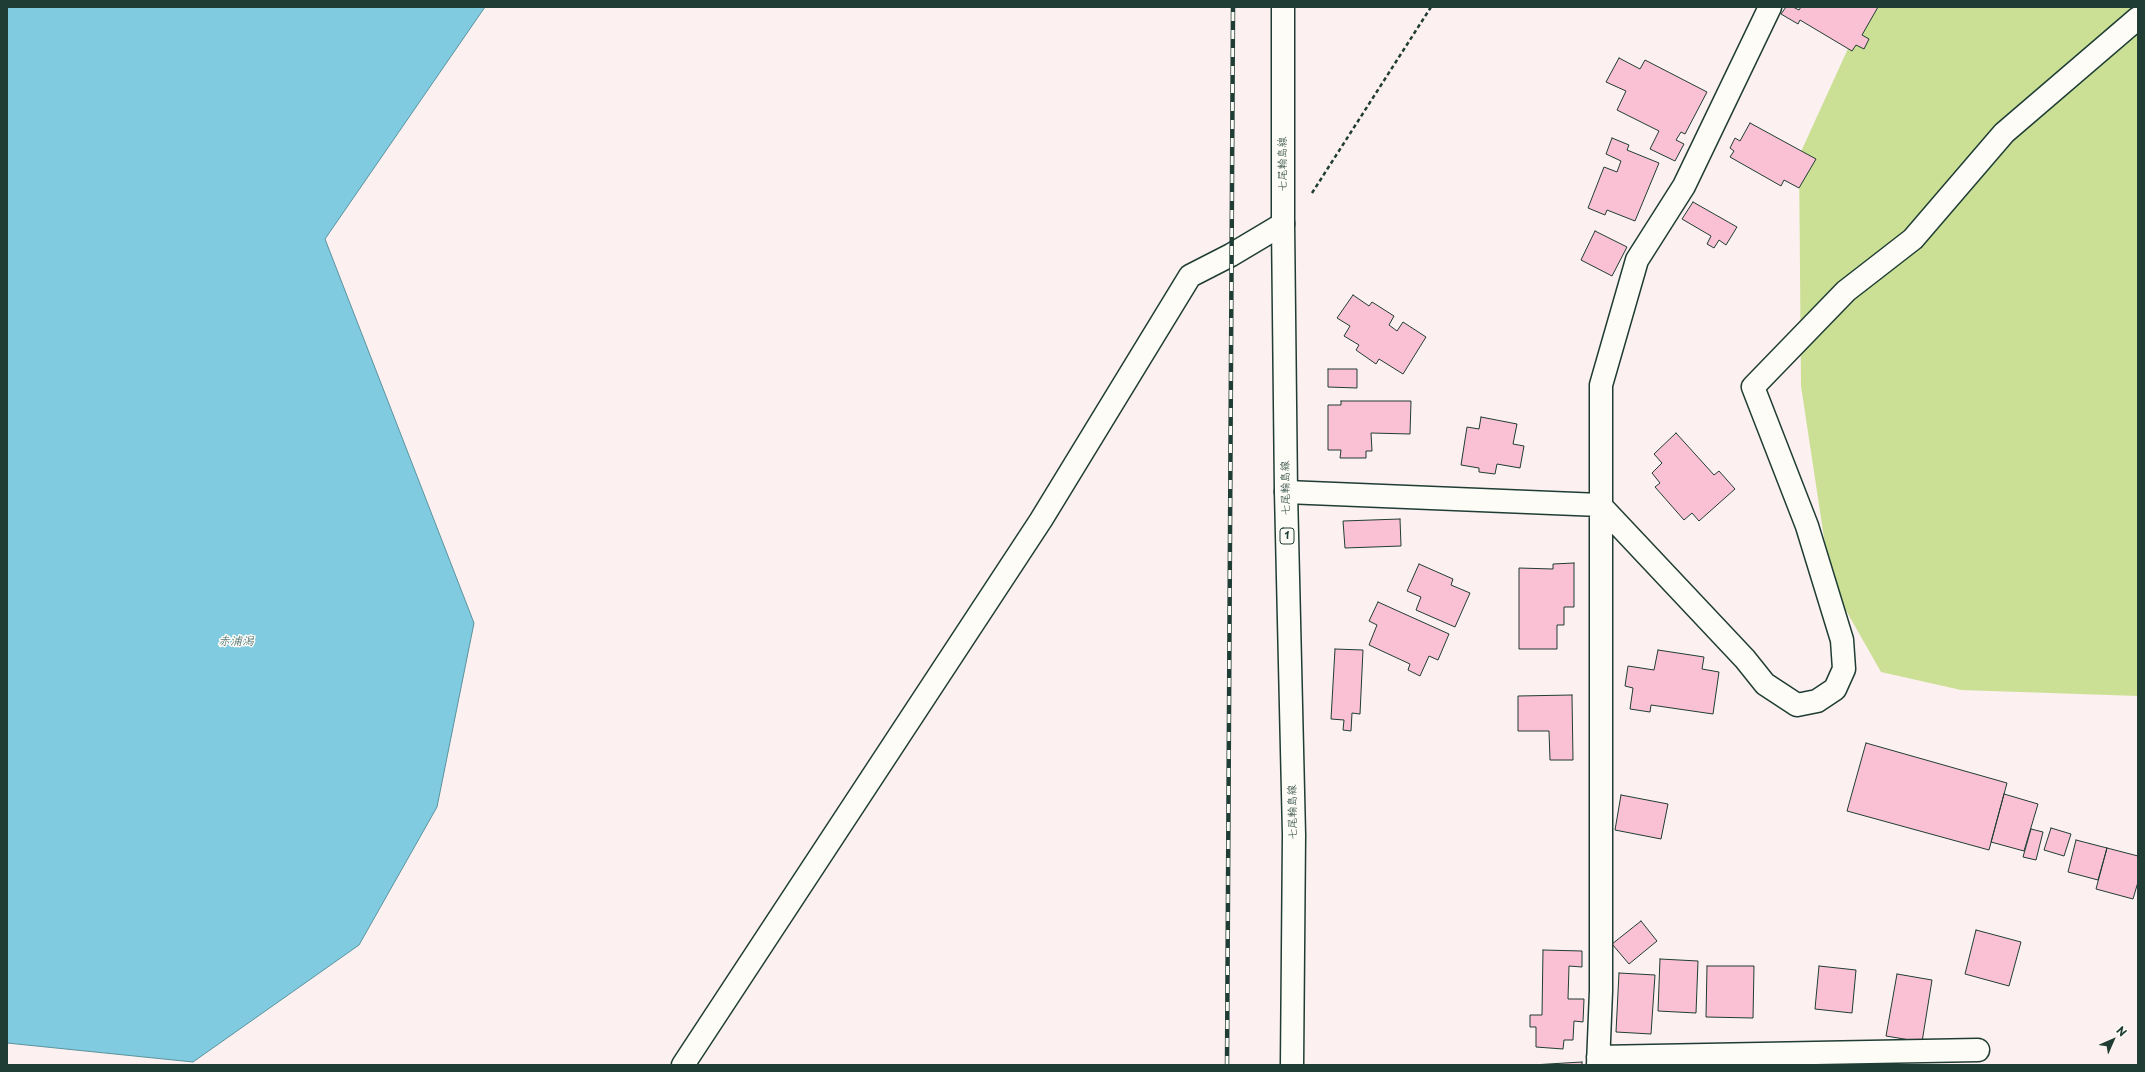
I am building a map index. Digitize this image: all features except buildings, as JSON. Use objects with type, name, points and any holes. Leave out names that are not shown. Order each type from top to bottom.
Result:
[{"type":"street","name":"七尾輪島線","points":[[1284,7],[1283,224],[1286,492],[1294,835],[1292,1065]]},
{"type":"street","points":[[1770,7],[1684,186],[1637,260],[1601,385],[1601,991],[1598,1061],[1978,1050]]},
{"type":"street","points":[[1286,492],[1600,505],[1745,659],[1765,684],[1797,705],[1817,701],[1835,689],[1844,669],[1842,640],[1807,526],[1753,387],[1846,291],[1913,239],[2004,133],[2138,18]]},
{"type":"street","points":[[683,1065],[1041,520],[1190,276],[1231,255],[1283,224]]},
{"type":"path","points":[[1283,224],[1315,189],[1431,7]]},
{"type":"green space","points":[[1867,7],[2138,7],[2138,696],[1961,690],[1881,672],[1831,584],[1801,386],[1799,156]]},
{"type":"water","name":"赤浦潟","points":[[7,7],[485,7],[325,239],[474,623],[437,807],[359,945],[193,1062],[7,1043]]},
{"type":"railway","points":[[1227,1065],[1233,7]]}]
